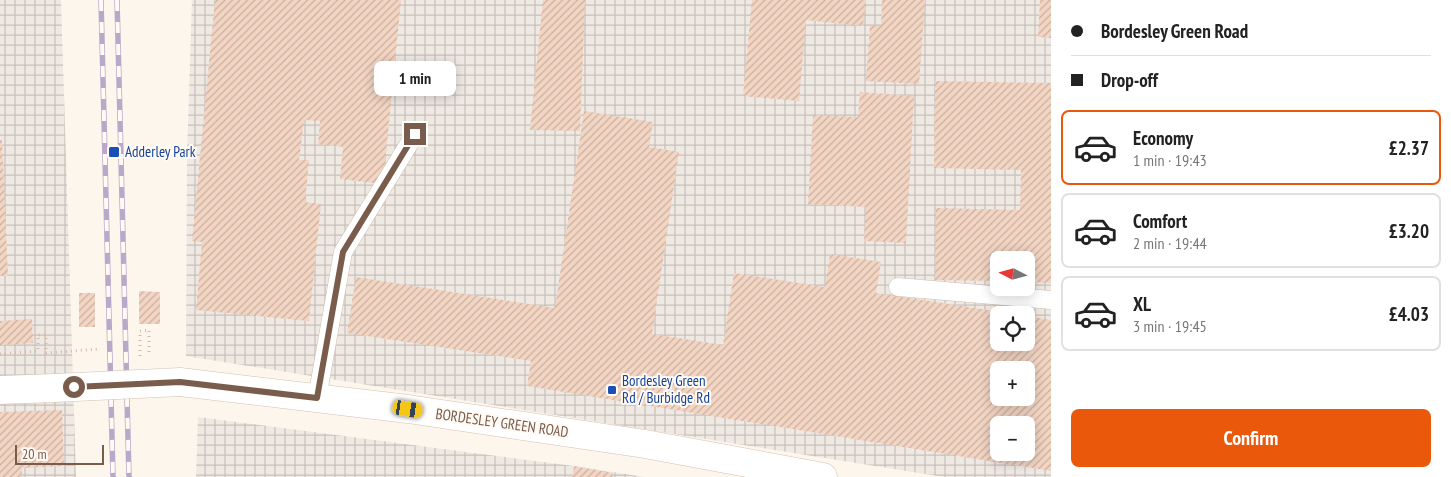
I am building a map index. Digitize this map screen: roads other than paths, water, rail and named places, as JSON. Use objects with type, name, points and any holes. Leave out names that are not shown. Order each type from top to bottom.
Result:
[{"type":"main road","name":"BORDESLEY GREEN ROAD","points":[[0,390],[180,382],[408,409],[645,444],[823,477]]},
{"type":"lane","points":[[317,398],[343,252],[415,134]]},
{"type":"lane","points":[[898,287],[1051,300]]},
{"type":"railway","points":[[101,0],[113,477]]},
{"type":"railway","points":[[117,0],[129,477]]},
{"type":"place","name":"Adderley Park","points":[[114,152]]},
{"type":"place","name":"Bordesley Green Rd / Burbidge Rd","points":[[612,390]]}]
